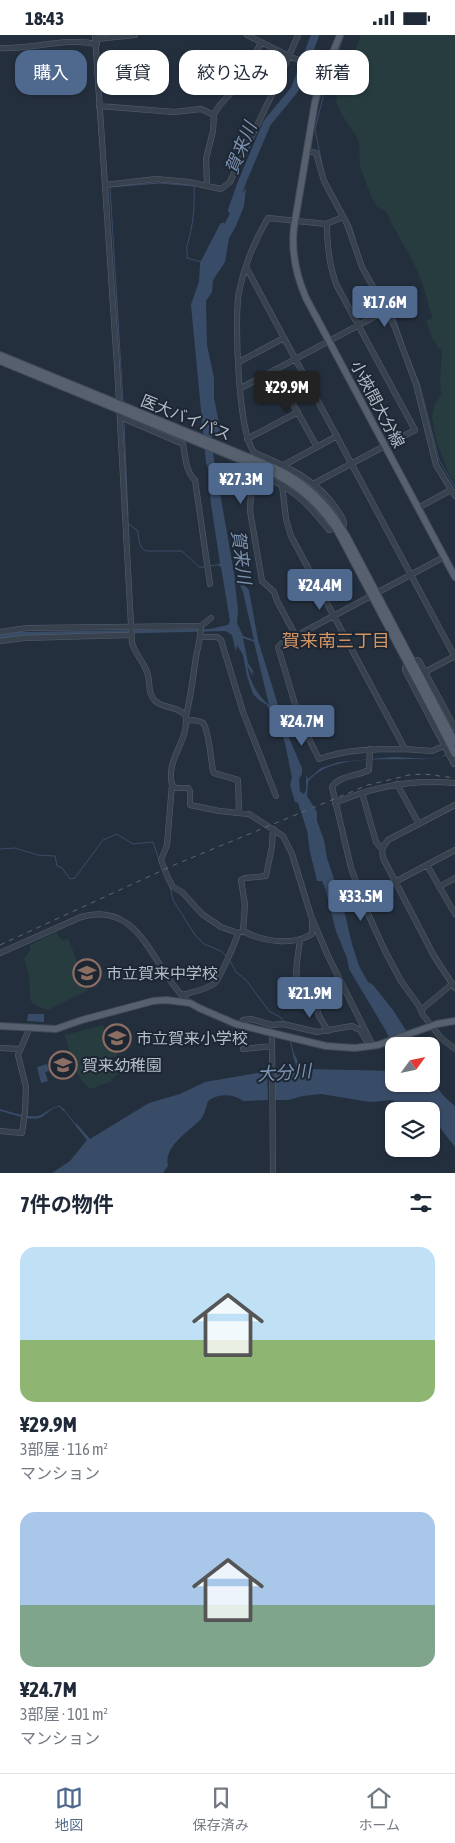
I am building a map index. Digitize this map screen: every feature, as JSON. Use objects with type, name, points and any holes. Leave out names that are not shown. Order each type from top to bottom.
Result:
[{"type":"main road","name":"小挾間大分線","points":[[333,50],[340,35]]},
{"type":"main road","name":"小挾間大分線","points":[[316,95],[294,220],[293,249],[298,276],[304,293],[329,341],[455,577]]},
{"type":"main road","name":"医大バイパス","points":[[0,355],[122,410]]},
{"type":"main road","name":"医大バイパス","points":[[0,361],[286,473],[308,489],[330,511],[336,526],[443,726],[455,754]]},
{"type":"main road","points":[[122,410],[284,479],[309,496],[336,526]]},
{"type":"main road","name":"医大バイパス","points":[[443,726],[455,741]]},
{"type":"main road","points":[[0,1026],[59,1028],[82,1020],[156,1001],[190,1003],[240,1025],[332,1047],[355,1048],[455,1021]]},
{"type":"street","points":[[0,48],[23,48],[135,35]]},
{"type":"street","points":[[247,35],[297,59]]},
{"type":"street","points":[[105,185],[156,179],[207,185],[221,189],[231,180],[290,56],[298,35]]},
{"type":"street","points":[[96,40],[99,106],[122,410],[130,635],[133,647],[148,674],[153,699],[162,705],[182,712],[186,718],[204,725],[214,773],[238,780],[239,812]]},
{"type":"street","points":[[207,185],[206,159],[213,131],[214,115],[220,105],[237,86],[261,43]]},
{"type":"street","points":[[99,106],[174,112],[201,109],[214,115]]},
{"type":"street","points":[[307,151],[316,153],[324,181],[343,217],[362,267],[394,325],[416,384],[436,465],[455,497]]},
{"type":"street","points":[[296,636],[274,592],[262,581],[250,511],[252,474],[258,474],[282,485],[305,502],[329,530],[336,526],[344,525],[344,522],[336,508],[313,484],[284,465],[252,450],[247,439],[240,388],[236,309],[238,293],[246,267],[268,218],[327,224],[343,217]]},
{"type":"street","points":[[313,484],[415,430],[337,286],[332,273],[328,251],[327,224]]},
{"type":"street","points":[[246,267],[455,657],[425,672]]},
{"type":"street","points":[[240,388],[387,311]]},
{"type":"street","points":[[239,362],[284,337]]},
{"type":"street","points":[[274,370],[317,447]]},
{"type":"street","points":[[122,410],[183,444],[189,469],[195,480],[210,585]]},
{"type":"street","points":[[247,439],[298,412]]},
{"type":"street","points":[[284,465],[337,435]]},
{"type":"street","points":[[282,485],[286,519],[291,536],[405,749]]},
{"type":"street","points":[[418,508],[451,490]]},
{"type":"street","points":[[444,557],[279,645],[278,648],[292,697],[310,741],[320,759],[342,752],[370,749],[429,751],[455,741]]},
{"type":"street","points":[[0,631],[27,628],[201,626],[210,618]]},
{"type":"street","points":[[201,626],[201,637],[186,718],[179,748],[171,764],[172,785],[167,845],[161,860],[173,888],[182,892],[202,915],[221,927],[278,941],[300,941],[312,934],[312,916]]},
{"type":"street","points":[[0,641],[24,637],[130,635]]},
{"type":"street","points":[[201,637],[218,637],[223,643],[246,721],[276,796]]},
{"type":"street","points":[[454,764],[404,667],[418,660],[455,728]]},
{"type":"street","points":[[370,749],[369,770],[333,784],[332,787],[347,853],[363,899],[393,967],[421,1010],[428,1027],[455,1049]]},
{"type":"street","points":[[336,803],[362,793],[397,784],[426,781],[455,783]]},
{"type":"street","points":[[397,784],[419,824]]},
{"type":"street","points":[[172,785],[176,788],[188,788],[190,791],[189,803],[192,806],[252,815],[283,836],[292,854],[312,916],[334,969],[374,1044]]},
{"type":"street","points":[[362,793],[376,842],[382,849],[395,882],[434,956],[454,987],[421,1010]]},
{"type":"street","points":[[382,849],[388,840],[455,805]]},
{"type":"street","points":[[182,995],[216,982],[241,932],[245,905],[241,880],[244,878],[266,876],[272,846],[273,829]]},
{"type":"street","points":[[363,899],[455,850]]},
{"type":"street","points":[[427,865],[455,914]]},
{"type":"street","points":[[439,887],[455,877]]},
{"type":"street","points":[[0,953],[81,917],[109,916],[123,921],[136,931],[182,995],[190,1003]]},
{"type":"street","points":[[300,941],[295,969],[298,988],[304,1000],[314,998],[319,1016],[328,1031]]},
{"type":"street","points":[[240,1025],[242,1020],[248,1019],[272,1025],[283,1023],[317,1032],[354,1026],[360,1030],[366,1041],[374,1044]]},
{"type":"street","points":[[0,1131],[22,1134],[26,1086],[18,1060],[20,1049],[30,1027]]},
{"type":"street","points":[[272,1033],[272,1173]]},
{"type":"street","points":[[243,1049],[272,1047]]},
{"type":"street","points":[[0,1048],[20,1049]]},
{"type":"green space","points":[[361,35],[455,35],[455,484],[448,472],[436,440],[432,417],[434,406],[441,394],[442,352],[433,340],[426,321],[433,318],[425,292],[416,268],[385,210],[377,207],[371,196],[360,166],[359,141],[336,102],[337,95],[369,95],[369,50],[356,49]]},
{"type":"green space","points":[[56,932],[62,941],[68,938],[88,990],[48,1010],[35,1005],[30,999],[29,979],[24,959],[30,950],[30,945]]},
{"type":"green space","points":[[103,1025],[118,1055],[110,1059],[118,1075],[111,1079],[112,1081],[91,1089],[77,1073],[65,1035]]},
{"type":"water","points":[[246,188],[244,206],[229,238],[225,262],[213,280],[212,292],[206,301],[207,345],[214,378],[214,398],[220,428],[219,433],[211,437],[206,435],[206,392],[200,351],[197,296],[198,290],[204,281],[207,265],[197,261],[209,261],[229,215]]},
{"type":"water","points":[[206,451],[212,453],[215,464],[235,579],[249,590],[258,640],[286,731],[302,768],[302,774],[299,779],[300,793],[304,794],[306,790],[306,775],[308,779],[321,768],[339,762],[393,757],[430,759],[371,760],[341,763],[317,773],[308,782],[307,796],[317,812],[317,821],[324,840],[327,858],[343,906],[359,966],[368,982],[373,985],[393,1010],[410,1037],[389,1037],[349,969],[347,958],[336,931],[325,888],[322,881],[317,881],[310,854],[308,832],[310,819],[306,805],[295,802],[290,785],[292,778],[285,743],[276,719],[271,714],[267,705],[253,694],[243,655],[237,645],[236,652],[232,635],[226,631],[23,636],[0,639],[0,635],[19,632],[210,629],[228,625],[230,621],[221,567],[217,565],[220,563],[211,504]],"holes":[[[235,584],[240,585],[243,592],[254,640],[243,636],[237,623],[238,610]],[[243,638],[254,642],[269,705],[257,692],[247,665],[253,677],[252,672],[255,674],[248,663]]]},
{"type":"water","points":[[28,1014],[44,1014],[44,1022],[27,1021]]},
{"type":"water","name":"大分川","points":[[295,1055],[300,1067],[305,1069],[385,1071],[385,1093],[440,1093],[440,1091],[455,1106],[455,1147],[440,1128],[440,1102],[397,1102],[392,1100],[370,1102],[321,1094],[288,1100],[275,1100],[275,1068],[297,1068],[293,1056]]},
{"type":"water","points":[[47,1064],[49,1071],[45,1072],[48,1081],[41,1083],[37,1067]]},
{"type":"water","points":[[267,1068],[268,1100],[243,1101],[226,1095],[212,1098],[208,1101],[201,1119],[178,1139],[173,1146],[168,1159],[168,1166],[163,1173],[52,1173],[70,1161],[87,1140],[75,1125],[76,1123],[90,1139],[149,1103],[180,1094],[205,1082],[257,1073]]},
{"type":"water","points":[[60,1106],[65,1110],[63,1111],[60,1107],[57,1107],[42,1117],[35,1119],[0,1111],[0,1109],[21,1115],[37,1116],[52,1108]]},
{"type":"waterway","name":"賀来川","points":[[232,210],[267,123],[295,89],[315,35]]},
{"type":"waterway","points":[[322,164],[315,129],[327,81],[344,35]]},
{"type":"waterway","points":[[95,73],[97,104]]},
{"type":"waterway","points":[[97,108],[100,144]]},
{"type":"waterway","points":[[111,187],[159,183],[194,186],[193,216],[187,247],[187,258],[198,261]]},
{"type":"waterway","points":[[110,187],[123,402]]},
{"type":"waterway","points":[[333,193],[352,228],[355,239]]},
{"type":"waterway","name":"賀来川","points":[[210,462],[195,305],[203,282],[204,264],[223,227]]},
{"type":"waterway","points":[[374,284],[395,319],[403,342]]},
{"type":"waterway","points":[[409,358],[420,386],[439,460],[455,487]]},
{"type":"waterway","points":[[124,421],[128,517]]},
{"type":"waterway","points":[[127,523],[137,530],[141,547],[146,551],[182,551],[199,567],[205,567]]},
{"type":"waterway","points":[[209,566],[217,565]]},
{"type":"waterway","name":"賀来川","points":[[300,796],[312,833]]},
{"type":"waterway","points":[[0,849],[15,848],[38,855],[55,856],[57,866],[62,868],[70,879],[75,878],[103,840],[117,834],[133,844],[153,842],[159,860]]},
{"type":"waterway","points":[[170,887],[173,900],[195,935],[204,944],[221,951],[226,956]]},
{"type":"waterway","points":[[230,961],[236,972],[246,980],[269,1011],[280,1017],[284,1022]]},
{"type":"waterway","name":"大分川","points":[[290,1040],[294,1056]]},
{"type":"waterway","points":[[64,1110],[75,1124]]},
{"type":"railway","points":[[0,945],[174,865],[368,785],[409,775],[424,774],[455,778]]},
{"type":"place","name":"市立賀来中学校","points":[[87,973]]},
{"type":"place","name":"市立賀来小学校","points":[[117,1038]]},
{"type":"place","name":"賀来幼稚園","points":[[63,1065]]},
{"type":"district","name":"賀来南三丁目","points":[[336,641]]}]
